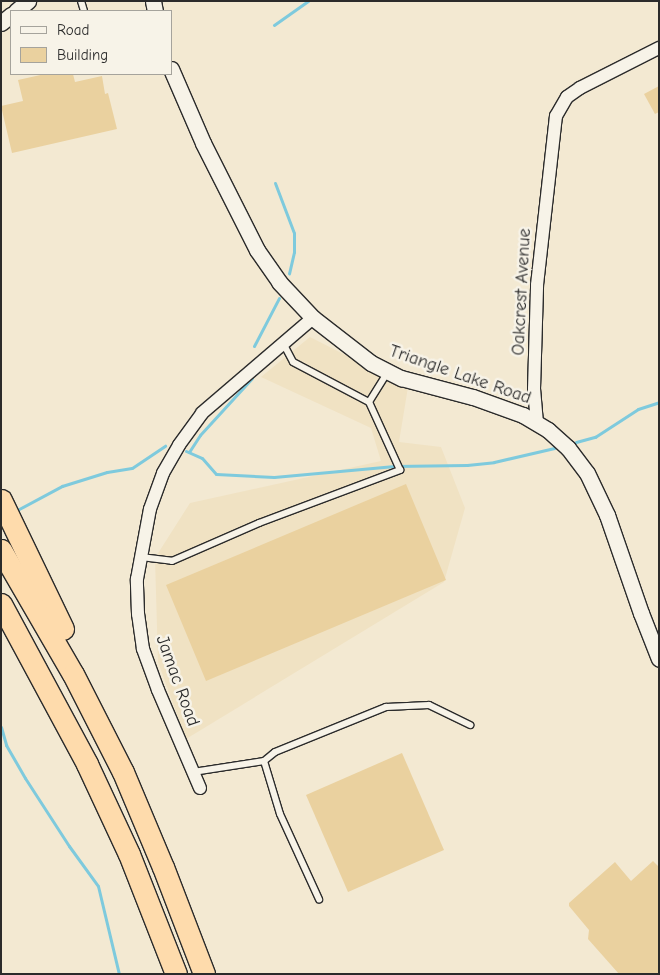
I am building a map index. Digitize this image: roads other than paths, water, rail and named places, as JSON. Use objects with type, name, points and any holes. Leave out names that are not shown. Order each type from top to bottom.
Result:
[{"type":"highway","points":[[1,500],[84,674],[97,720]]},
{"type":"highway","points":[[1,550],[42,618],[123,772],[164,867],[204,974]]},
{"type":"highway","points":[[1,604],[47,685],[87,764],[129,854],[176,974]]},
{"type":"highway","points":[[1,624],[47,685]]},
{"type":"street","points":[[17,10],[28,1]]},
{"type":"street","name":"Oakcrest Avenue","points":[[537,423],[534,389],[537,285],[556,116],[567,97],[580,88],[659,48]]},
{"type":"street","name":"Triangle Lake Road","points":[[172,71],[203,143],[257,250],[279,282],[313,318],[371,363],[401,378],[506,408],[537,423],[568,448],[588,473],[607,515],[640,613],[659,659]]},
{"type":"street","name":"Jamac Road","points":[[200,788],[158,690],[143,649],[138,614],[137,579],[150,509],[163,473],[179,445],[202,413],[313,318]]},
{"type":"lane","points":[[140,556],[172,561],[259,523],[400,470],[369,402],[293,362],[283,343]]},
{"type":"lane","points":[[369,402],[389,371]]},
{"type":"lane","points":[[193,772],[264,761],[275,752],[386,707],[429,705],[470,725]]},
{"type":"lane","points":[[264,761],[280,814],[319,899]]},
{"type":"waterway","points":[[274,25],[308,1]]},
{"type":"waterway","points":[[275,183],[294,233],[294,252],[289,273]]},
{"type":"waterway","points":[[254,346],[279,298]]},
{"type":"waterway","points":[[189,452],[200,435],[252,378]]},
{"type":"waterway","points":[[576,442],[595,437],[638,409],[659,402]]},
{"type":"waterway","points":[[19,509],[62,486],[107,472],[132,468],[165,446]]},
{"type":"waterway","points":[[186,451],[202,458],[216,474],[274,477],[394,466],[467,465],[494,462],[554,448]]},
{"type":"waterway","points":[[1,727],[6,745],[25,778],[69,846],[98,886],[119,974]]}]
